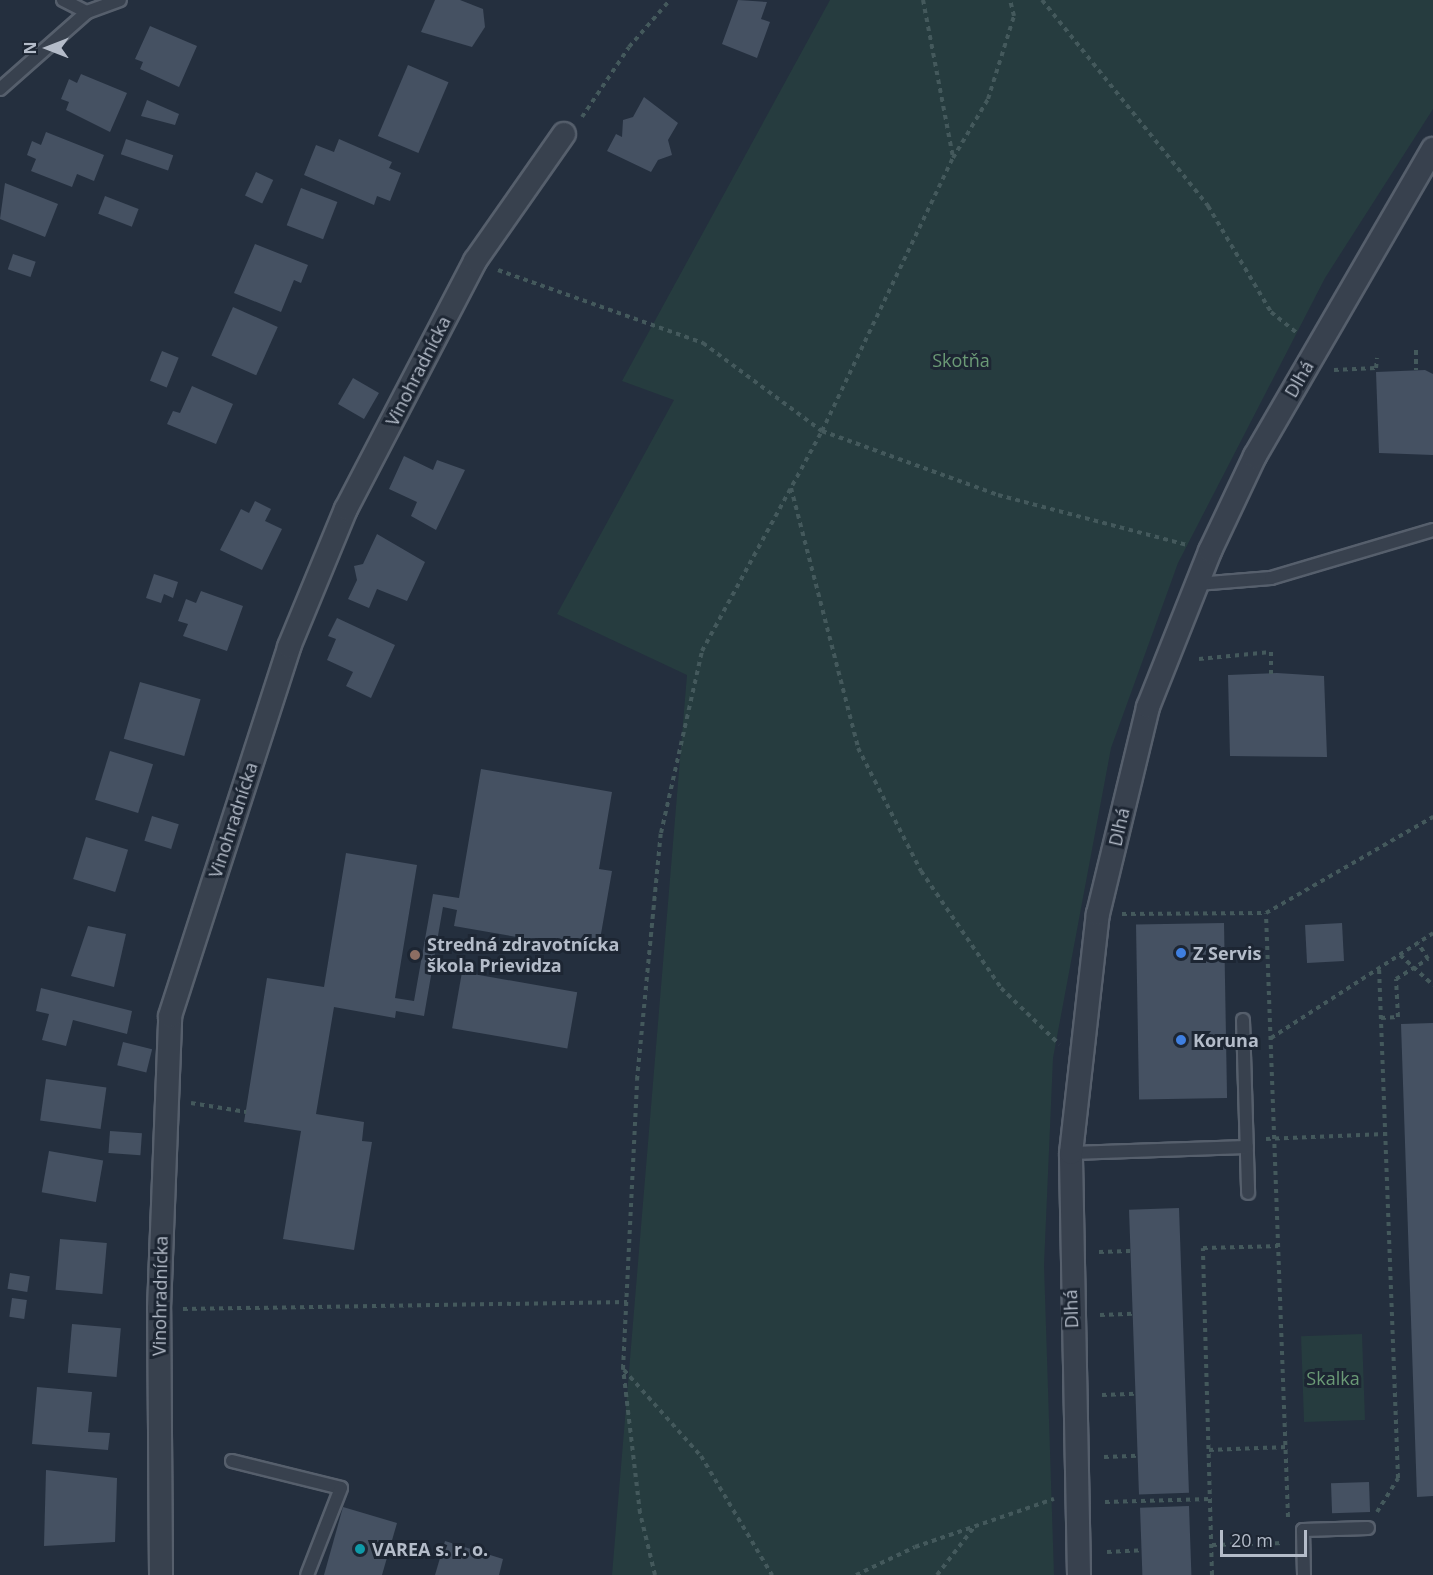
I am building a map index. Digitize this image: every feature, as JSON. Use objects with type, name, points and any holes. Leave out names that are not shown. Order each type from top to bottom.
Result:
[{"type":"street","name":"Vinohradnícka","points":[[161,1575],[159,1309],[170,1016],[289,647],[346,509],[475,261],[564,134]]},
{"type":"street","name":"Dlhá","points":[[1079,1575],[1071,1153],[1079,1063],[1098,914],[1148,707],[1210,550],[1255,456],[1433,149]]},
{"type":"lane","points":[[63,0],[87,12]]},
{"type":"lane","points":[[0,89],[87,12],[120,0]]},
{"type":"lane","points":[[1197,584],[1270,578],[1433,530]]},
{"type":"lane","points":[[1243,1020],[1248,1193]]},
{"type":"lane","points":[[1071,1153],[1247,1143]]},
{"type":"lane","points":[[232,1461],[341,1488],[307,1575]]},
{"type":"lane","points":[[1304,1575],[1303,1530],[1368,1528]]},
{"type":"path","points":[[564,134],[593,106],[629,47],[670,0]]},
{"type":"path","points":[[923,0],[952,158]]},
{"type":"path","points":[[655,1575],[640,1513],[623,1369],[638,1080],[661,833],[702,651],[822,431],[952,158],[988,99],[1014,16],[1010,0]]},
{"type":"path","points":[[1042,0],[1208,206],[1271,312],[1295,332]]},
{"type":"path","points":[[475,261],[703,343],[822,431],[998,495],[1210,550]]},
{"type":"path","points":[[1416,350],[1416,370]]},
{"type":"path","points":[[1303,372],[1376,368],[1377,358]]},
{"type":"path","points":[[791,488],[858,748],[921,871],[1001,988],[1079,1063]]},
{"type":"path","points":[[1198,659],[1270,652],[1270,674]]},
{"type":"path","points":[[1098,914],[1266,913],[1433,817]]},
{"type":"path","points":[[1266,913],[1288,1517],[1303,1530]]},
{"type":"path","points":[[1270,1038],[1433,933]]},
{"type":"path","points":[[1381,1018],[1398,1017],[1396,979],[1428,959],[1418,943]]},
{"type":"path","points":[[1400,955],[1433,985]]},
{"type":"path","points":[[1368,1528],[1398,1479],[1379,968]]},
{"type":"path","points":[[195,1104],[246,1112]]},
{"type":"path","points":[[1247,1143],[1274,1138],[1385,1134]]},
{"type":"path","points":[[1212,1575],[1203,1248],[1278,1246]]},
{"type":"path","points":[[1099,1252],[1130,1251]]},
{"type":"path","points":[[159,1309],[627,1302]]},
{"type":"path","points":[[1100,1315],[1133,1314]]},
{"type":"path","points":[[623,1369],[701,1456],[772,1575]]},
{"type":"path","points":[[1102,1395],[1136,1394]]},
{"type":"path","points":[[1209,1450],[1286,1447]]},
{"type":"path","points":[[1104,1457],[1138,1456]]},
{"type":"path","points":[[856,1575],[976,1526],[1076,1491]]},
{"type":"path","points":[[1105,1502],[1210,1499]]},
{"type":"path","points":[[937,1575],[976,1526]]},
{"type":"path","points":[[1212,1545],[1303,1543]]},
{"type":"path","points":[[1107,1552],[1142,1550]]},
{"type":"green space","name":"Skotňa","points":[[830,0],[1433,0],[1433,109],[1325,278],[1178,563],[1111,748],[1053,1058],[1044,1265],[1054,1575],[612,1575],[687,675],[557,614],[674,400],[622,381]]},
{"type":"green space","name":"Skalka","points":[[1362,1334],[1365,1420],[1304,1422],[1301,1336]]},
{"type":"building","points":[[435,0],[460,0],[483,9],[485,27],[472,47],[421,32]]},
{"type":"building","points":[[738,0],[767,2],[761,19],[770,22],[757,58],[722,44]]},
{"type":"building","points":[[150,26],[197,46],[179,87],[140,69],[143,62],[135,59]]},
{"type":"building","points":[[408,65],[449,82],[418,153],[378,136]]},
{"type":"building","points":[[81,74],[127,93],[110,132],[66,110],[69,102],[61,99],[69,79],[77,83]]},
{"type":"building","points":[[644,97],[678,123],[668,140],[672,155],[658,160],[651,172],[607,151],[616,134],[622,137],[623,120],[633,117]]},
{"type":"building","points":[[147,100],[179,114],[175,125],[141,116]]},
{"type":"building","points":[[46,132],[104,155],[94,181],[77,174],[72,187],[31,171],[36,159],[27,155],[32,141],[41,145]]},
{"type":"building","points":[[126,139],[173,155],[168,170],[121,154]]},
{"type":"building","points":[[339,139],[392,162],[389,168],[401,173],[390,201],[377,196],[374,205],[304,175],[316,145],[334,152]]},
{"type":"building","points":[[256,172],[273,180],[262,204],[245,196]]},
{"type":"building","points":[[5,183],[58,204],[45,237],[0,219]]},
{"type":"building","points":[[301,188],[337,202],[323,239],[287,225]]},
{"type":"building","points":[[105,196],[139,209],[132,227],[98,214]]},
{"type":"building","points":[[255,244],[308,265],[301,283],[294,280],[281,312],[234,293]]},
{"type":"building","points":[[13,254],[36,262],[30,277],[8,269]]},
{"type":"building","points":[[233,307],[278,327],[256,375],[211,355]]},
{"type":"building","points":[[162,351],[179,358],[167,387],[150,381]]},
{"type":"building","points":[[1425,370],[1433,374],[1433,455],[1379,453],[1376,372]]},
{"type":"building","points":[[353,378],[379,393],[364,419],[338,404]]},
{"type":"building","points":[[192,386],[233,404],[216,444],[167,424],[173,411],[180,413]]},
{"type":"building","points":[[404,456],[433,470],[437,460],[465,470],[436,530],[411,516],[417,502],[389,489]]},
{"type":"building","points":[[255,501],[271,509],[265,521],[282,529],[262,570],[220,550],[241,509],[249,513]]},
{"type":"building","points":[[377,534],[425,562],[407,601],[377,589],[369,608],[348,599],[357,580],[354,566],[363,564]]},
{"type":"building","points":[[154,574],[178,582],[173,598],[164,594],[161,603],[146,598]]},
{"type":"building","points":[[201,591],[243,606],[227,651],[183,636],[188,624],[178,621],[186,599],[196,603]]},
{"type":"building","points":[[337,618],[395,645],[371,698],[346,686],[353,672],[327,660],[336,639],[328,636]]},
{"type":"building","points":[[1277,673],[1324,676],[1327,757],[1230,756],[1228,675]]},
{"type":"building","points":[[140,682],[201,699],[184,756],[124,739]]},
{"type":"building","points":[[110,751],[153,764],[138,813],[95,800]]},
{"type":"building","points":[[481,769],[612,792],[599,869],[612,871],[598,951],[454,926],[457,910],[443,907],[424,1016],[396,1011],[395,1018],[334,1007],[316,1114],[364,1122],[362,1141],[372,1142],[354,1250],[283,1239],[301,1131],[244,1122],[267,978],[324,987],[346,853],[417,865],[395,998],[414,1001],[433,894],[459,898]]},
{"type":"building","points":[[152,816],[179,824],[171,849],[144,841]]},
{"type":"building","points":[[86,837],[128,850],[115,892],[73,879]]},
{"type":"building","name":"Koruna","points":[[1224,923],[1227,1098],[1139,1100],[1136,925]]},
{"type":"building","points":[[1342,923],[1344,961],[1307,963],[1305,925]]},
{"type":"building","points":[[88,926],[126,934],[114,987],[71,976]]},
{"type":"building","points":[[462,972],[577,992],[567,1048],[452,1028]]},
{"type":"building","points":[[41,988],[132,1011],[127,1034],[73,1020],[66,1046],[42,1040],[49,1014],[36,1011]]},
{"type":"building","points":[[1433,1023],[1433,1496],[1417,1497],[1401,1024]]},
{"type":"building","points":[[123,1042],[152,1049],[146,1073],[117,1065]]},
{"type":"building","points":[[46,1079],[106,1087],[101,1129],[40,1121]]},
{"type":"building","points":[[110,1131],[142,1133],[140,1155],[108,1153]]},
{"type":"building","points":[[49,1151],[103,1161],[96,1202],[42,1192]]},
{"type":"building","points":[[1179,1208],[1189,1493],[1139,1495],[1129,1210]]},
{"type":"building","points":[[60,1239],[107,1243],[102,1294],[56,1290]]},
{"type":"building","points":[[10,1273],[30,1276],[27,1292],[7,1289]]},
{"type":"building","points":[[12,1298],[27,1300],[24,1319],[9,1317]]},
{"type":"building","points":[[72,1324],[121,1328],[117,1377],[68,1373]]},
{"type":"building","points":[[37,1387],[92,1392],[88,1432],[110,1433],[108,1450],[32,1444]]},
{"type":"building","points":[[46,1470],[117,1478],[115,1542],[44,1546]]},
{"type":"building","points":[[1369,1482],[1370,1512],[1332,1513],[1331,1483]]},
{"type":"building","points":[[1189,1506],[1191,1575],[1142,1575],[1140,1508]]},
{"type":"building","name":"VAREA s. r. o.","points":[[343,1507],[397,1523],[382,1575],[324,1575]]},
{"type":"building","name":"VAREA s. r. o.","points":[[445,1541],[503,1559],[499,1575],[435,1575]]},
{"type":"place","name":"Z Servis","points":[[1181,953]]},
{"type":"place","name":"Stredná zdravotnícka škola Prievidza","points":[[415,955]]},
{"type":"place","name":"Koruna","points":[[1181,1040]]},
{"type":"place","name":"VAREA s. r. o.","points":[[360,1549]]}]
